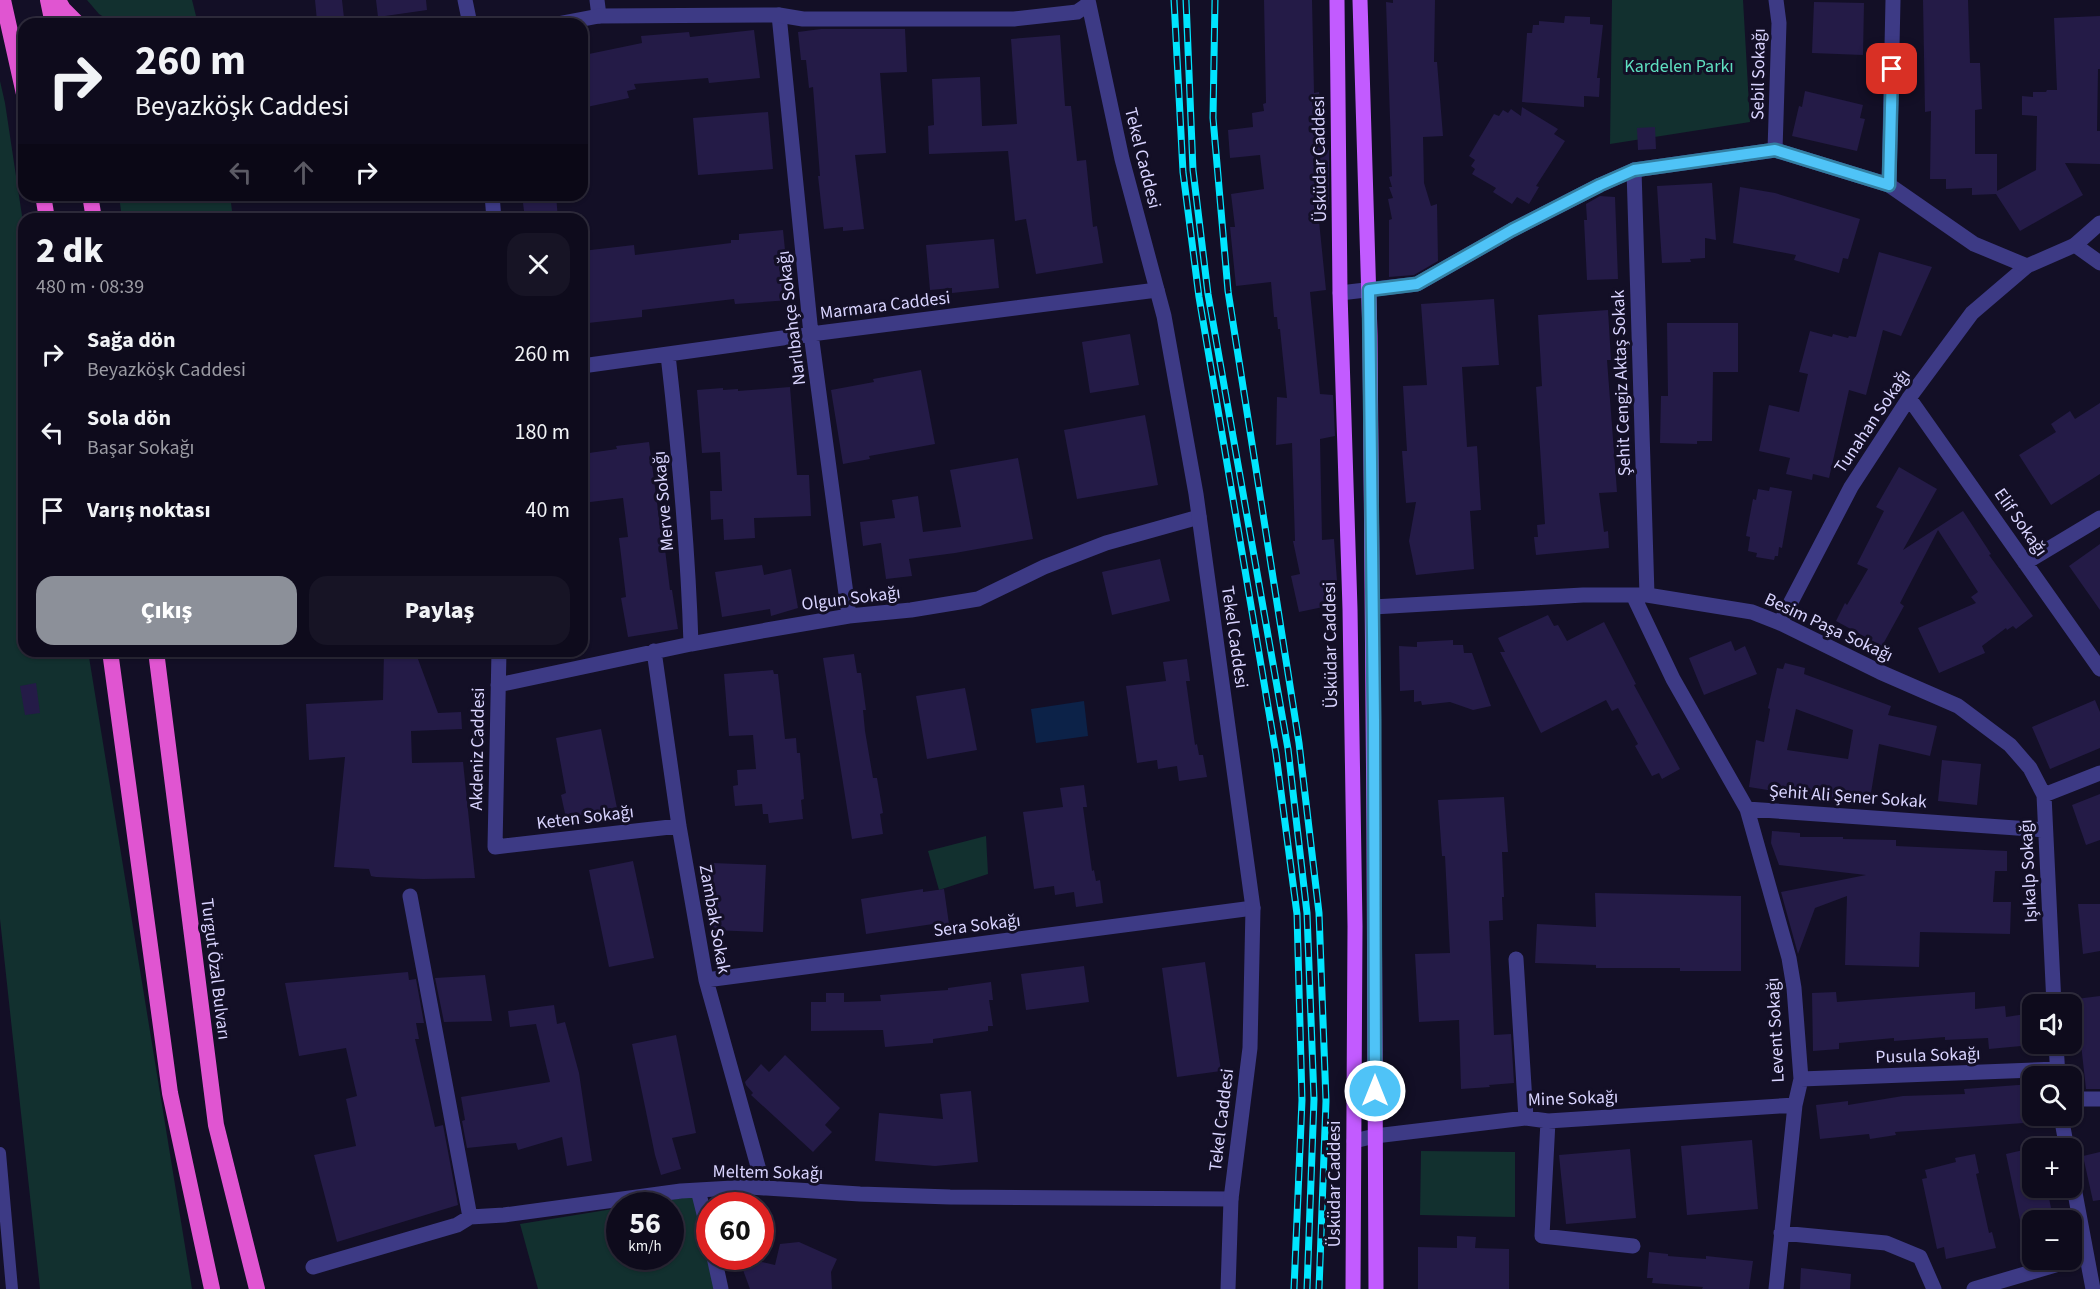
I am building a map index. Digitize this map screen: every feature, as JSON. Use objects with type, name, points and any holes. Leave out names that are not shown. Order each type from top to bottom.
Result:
[{"type":"highway","points":[[3,0],[18,67]]},
{"type":"highway","points":[[48,0],[52,18]]},
{"type":"highway","points":[[58,0],[72,18]]},
{"type":"highway","points":[[111,657],[170,1093],[212,1289]]},
{"type":"highway","name":"Turgut Özal Bulvarı","points":[[157,657],[216,1125],[257,1289]]},
{"type":"main road","name":"Üsküdar Caddesi","points":[[1336,0],[1340,293],[1350,609],[1355,926],[1353,1289]]},
{"type":"main road","points":[[1360,0],[1369,290],[1373,607],[1376,1289]]},
{"type":"main road","points":[[1350,609],[1373,607]]},
{"type":"street","points":[[465,0],[469,18]]},
{"type":"street","points":[[597,0],[599,16]]},
{"type":"street","name":"Sebil Sokağı","points":[[1775,150],[1779,22],[1776,0]]},
{"type":"street","points":[[1889,185],[1893,0]]},
{"type":"street","points":[[588,18],[599,16],[779,15],[803,18],[1014,19],[1077,12],[1088,3]]},
{"type":"street","name":"Tekel Caddesi","points":[[1088,3],[1122,159],[1164,316],[1199,517],[1253,908],[1250,1048],[1231,1199],[1228,1289]]},
{"type":"street","name":"Narlıbahçe Sokağı","points":[[779,15],[812,334],[849,616]]},
{"type":"street","points":[[1340,293],[1417,284],[1512,230],[1634,170],[1775,150],[1889,185],[1974,244],[2027,266]]},
{"type":"street","name":"Şehit Cengiz Aktaş Sokak","points":[[1634,170],[1640,595]]},
{"type":"street","name":"Tunahan Sokağı","points":[[1780,623],[1851,487],[1910,398],[1972,313],[2027,266],[2075,245],[2100,224]]},
{"type":"street","points":[[2075,245],[2100,263]]},
{"type":"street","name":"Marmara Caddesi","points":[[588,365],[1157,290]]},
{"type":"street","name":"Merve Sokağı","points":[[668,355],[682,486],[689,577],[691,644]]},
{"type":"street","name":"Elif Sokağı","points":[[1910,398],[2100,669]]},
{"type":"street","name":"Olgun Sokağı","points":[[498,686],[691,644],[849,616],[911,610],[978,599],[1044,567],[1106,543],[1199,517]]},
{"type":"street","points":[[2025,563],[2100,518]]},
{"type":"street","name":"Besim Paşa Sokağı","points":[[1373,607],[1583,595],[1640,595],[1752,612],[1958,706],[2010,746],[2030,768],[2044,795]]},
{"type":"street","name":"Şehit Ali Şener Sokak","points":[[1640,595],[1673,679],[1748,809],[2045,830]]},
{"type":"street","name":"Zambak Sokak","points":[[654,651],[679,826],[706,980],[764,1188]]},
{"type":"street","name":"Akdeniz Caddesi","points":[[495,847],[499,657]]},
{"type":"street","name":"Işıkalp Sokağı","points":[[2053,994],[2044,795],[2100,773]]},
{"type":"street","name":"Levent Sokağı","points":[[1748,809],[1789,957],[1801,1079],[1795,1105],[1776,1289]]},
{"type":"street","name":"Keten Sokağı","points":[[495,847],[679,826]]},
{"type":"street","points":[[410,896],[470,1217]]},
{"type":"street","name":"Sera Sokağı","points":[[706,980],[1253,908]]},
{"type":"street","points":[[1516,959],[1526,1118]]},
{"type":"street","name":"Pusula Sokağı","points":[[1801,1079],[2022,1074]]},
{"type":"street","points":[[2082,1099],[2100,1099]]},
{"type":"street","name":"Mine Sokağı","points":[[1354,1141],[1375,1136],[1526,1118],[1548,1121],[1795,1105]]},
{"type":"street","points":[[1548,1121],[1542,1236],[1633,1246]]},
{"type":"street","points":[[0,1153],[12,1289]]},
{"type":"street","name":"Meltem Sokağı","points":[[313,1267],[457,1225],[470,1217],[698,1190],[764,1188],[950,1197],[1231,1199]]},
{"type":"street","points":[[2076,1198],[2093,1289]]},
{"type":"street","points":[[1781,1233],[1886,1243],[1920,1257],[1934,1289]]},
{"type":"street","points":[[1974,1289],[2086,1256]]},
{"type":"street","points":[[717,1270],[722,1289]]},
{"type":"green space","points":[[87,0],[192,0],[196,18],[105,18]]},
{"type":"green space","name":"Kardelen Parkı","points":[[1612,0],[1743,0],[1750,122],[1610,144]]},
{"type":"green space","points":[[0,81],[22,213],[18,213],[18,657],[89,657],[192,1289],[40,1289],[0,919]]},
{"type":"green space","points":[[120,201],[231,201],[232,213],[121,213]]},
{"type":"green space","points":[[986,836],[988,874],[939,890],[928,851]]},
{"type":"green space","points":[[1421,1151],[1515,1152],[1515,1217],[1420,1215]]},
{"type":"green space","points":[[695,1196],[696,1201],[696,1270],[711,1270],[715,1289],[538,1289],[520,1224],[606,1210],[606,1270],[684,1270],[684,1198]]},
{"type":"water","points":[[1084,701],[1088,736],[1036,743],[1031,709]]},
{"type":"building","points":[[315,0],[342,0],[344,18],[317,18]]},
{"type":"building","points":[[376,0],[426,0],[427,10],[378,17]]},
{"type":"building","points":[[1264,0],[1312,0],[1314,93],[1319,92],[1325,151],[1329,150],[1329,209],[1318,211],[1326,290],[1310,292],[1320,394],[1333,395],[1335,436],[1320,439],[1322,540],[1334,539],[1337,581],[1324,584],[1328,606],[1299,612],[1291,576],[1300,574],[1293,541],[1295,541],[1292,443],[1276,445],[1277,397],[1287,398],[1280,329],[1278,329],[1277,317],[1274,317],[1271,282],[1236,286],[1230,227],[1235,227],[1231,194],[1264,189],[1260,155],[1230,158],[1228,130],[1253,127],[1252,113],[1264,111],[1263,104],[1266,103]]},
{"type":"building","points":[[1393,0],[1435,0],[1434,62],[1437,62],[1443,136],[1423,137],[1424,183],[1431,206],[1437,204],[1438,261],[1414,275],[1389,277],[1389,220],[1392,219],[1388,199],[1393,198],[1389,187],[1392,187],[1389,177],[1392,176],[1386,2],[1393,3]]},
{"type":"building","points":[[1923,0],[1968,0],[1970,63],[1980,63],[1982,109],[1975,110],[1975,154],[1997,154],[1997,191],[2036,170],[2037,116],[2022,115],[2022,96],[2033,97],[2033,92],[2057,90],[2054,18],[2100,16],[2097,131],[2100,131],[2100,164],[2065,163],[2083,195],[2020,231],[1996,194],[1972,195],[1972,188],[1946,189],[1946,179],[1930,179],[1931,111],[1925,112]]},
{"type":"building","points":[[1814,2],[1864,3],[1863,55],[1812,53]]},
{"type":"building","points":[[1565,16],[1590,17],[1590,24],[1603,25],[1597,78],[1600,78],[1599,97],[1584,96],[1584,107],[1522,102],[1527,33],[1532,33],[1533,25],[1539,25],[1539,21],[1564,23]]},
{"type":"building","points":[[821,29],[905,29],[907,72],[880,73],[886,153],[855,155],[864,229],[843,231],[843,227],[824,229],[818,176],[820,176],[813,87],[809,88],[806,60],[801,60],[798,32]]},
{"type":"building","points":[[754,30],[760,78],[709,83],[708,78],[634,84],[636,89],[627,91],[629,98],[588,107],[588,54],[642,43],[641,36],[689,32],[690,37]]},
{"type":"building","points":[[1060,35],[1065,106],[1071,106],[1077,161],[1086,160],[1093,227],[1097,226],[1103,263],[1036,274],[1026,219],[1015,221],[1008,151],[929,154],[928,126],[934,125],[932,79],[980,77],[982,126],[1017,124],[1011,39]]},
{"type":"building","points":[[1805,91],[1863,105],[1860,118],[1865,119],[1857,151],[1792,136]]},
{"type":"building","points":[[1522,107],[1558,129],[1554,134],[1565,141],[1536,186],[1539,187],[1529,204],[1517,197],[1512,204],[1493,192],[1496,188],[1472,174],[1475,169],[1471,166],[1475,160],[1469,156],[1494,114],[1499,116],[1503,110],[1508,113],[1511,109],[1521,116]]},
{"type":"building","points":[[768,112],[773,169],[698,175],[693,118]]},
{"type":"building","points":[[1655,127],[1656,149],[1638,150],[1637,128]]},
{"type":"building","points":[[1712,183],[1716,240],[1705,238],[1705,258],[1690,259],[1691,262],[1662,263],[1657,186]]},
{"type":"building","points":[[1740,187],[1775,193],[1860,219],[1848,259],[1843,258],[1839,273],[1794,260],[1796,255],[1733,243]]},
{"type":"building","points":[[1600,196],[1615,197],[1618,279],[1587,280],[1584,220],[1587,220],[1586,204]]},
{"type":"building","points":[[523,201],[556,201],[558,213],[524,213]]},
{"type":"building","points":[[783,230],[790,300],[735,304],[734,299],[642,310],[642,317],[588,323],[588,250],[634,245],[635,255],[731,243],[731,240],[739,240],[739,234]]},
{"type":"building","points":[[994,239],[999,288],[952,293],[952,288],[930,290],[926,245]]},
{"type":"building","points":[[1879,252],[1932,267],[1901,336],[1883,330],[1866,395],[1849,390],[1829,478],[1813,474],[1812,480],[1786,474],[1790,458],[1759,451],[1769,405],[1799,412],[1808,374],[1799,372],[1810,331],[1832,337],[1833,334],[1848,338],[1849,336],[1856,337]]},
{"type":"building","points":[[1494,299],[1499,365],[1462,367],[1467,447],[1477,446],[1481,510],[1470,511],[1474,569],[1416,575],[1409,541],[1416,502],[1406,503],[1402,451],[1407,451],[1403,386],[1427,385],[1421,304]]},
{"type":"building","points":[[1608,310],[1611,360],[1607,360],[1617,492],[1599,493],[1604,532],[1608,531],[1609,548],[1536,555],[1534,537],[1538,537],[1537,525],[1545,524],[1536,387],[1542,386],[1538,315]]},
{"type":"building","points":[[1667,323],[1738,323],[1738,372],[1713,372],[1712,441],[1697,441],[1697,444],[1660,443],[1661,396],[1668,396]]},
{"type":"building","points":[[1130,334],[1139,385],[1090,393],[1082,342]]},
{"type":"building","points":[[921,370],[935,444],[869,456],[870,459],[843,464],[831,390]]},
{"type":"building","points":[[790,387],[797,475],[809,475],[811,516],[754,518],[755,538],[724,540],[723,519],[711,520],[710,491],[722,491],[720,452],[702,453],[697,390],[723,388],[723,390],[738,389],[738,391]]},
{"type":"building","points":[[2100,403],[2100,474],[2051,505],[2019,455],[2056,432],[2051,424],[2070,411],[2075,419]]},
{"type":"building","points":[[1145,415],[1158,485],[1077,499],[1064,430]]},
{"type":"building","points":[[649,442],[661,533],[663,533],[670,590],[672,590],[678,629],[628,637],[621,598],[626,597],[619,538],[628,537],[623,498],[588,502],[588,453],[617,449],[616,446]]},
{"type":"building","points":[[1018,458],[1033,539],[909,559],[912,576],[886,579],[881,543],[863,546],[860,522],[895,518],[892,500],[918,496],[923,532],[961,527],[950,470]]},
{"type":"building","points":[[1899,467],[1937,489],[1903,550],[1963,511],[1991,554],[1989,555],[2033,616],[2016,629],[2013,626],[2007,630],[2006,628],[1982,646],[1985,653],[1939,673],[1918,628],[1976,603],[1971,597],[1978,592],[1938,530],[1900,603],[1904,606],[1882,646],[1836,621],[1868,569],[1857,564],[1884,511],[1876,507]]},
{"type":"building","points":[[1770,487],[1792,491],[1782,548],[1779,547],[1778,556],[1775,556],[1774,560],[1756,557],[1757,553],[1748,551],[1750,537],[1746,536],[1753,499],[1756,500],[1758,489],[1769,491]]},
{"type":"building","points":[[2100,544],[2100,610],[2069,566]]},
{"type":"building","points":[[1160,559],[1170,601],[1112,615],[1102,572]]},
{"type":"building","points":[[762,565],[764,575],[791,569],[798,608],[771,616],[770,609],[722,617],[715,572]]},
{"type":"building","points":[[1548,615],[1554,626],[1558,625],[1567,641],[1604,622],[1636,684],[1634,685],[1680,769],[1662,779],[1659,773],[1652,776],[1618,708],[1612,711],[1606,700],[1541,733],[1500,652],[1505,652],[1498,638]]},
{"type":"building","points":[[1453,640],[1453,645],[1463,645],[1464,653],[1472,653],[1491,706],[1473,710],[1450,702],[1422,705],[1421,701],[1414,702],[1414,690],[1400,691],[1399,646],[1417,647],[1417,642]]},
{"type":"building","points":[[1731,641],[1735,651],[1745,646],[1757,674],[1704,695],[1689,658]]},
{"type":"building","points":[[854,654],[857,673],[861,673],[866,710],[863,710],[865,731],[873,778],[877,778],[883,813],[880,814],[883,834],[852,839],[823,658]]},
{"type":"building","points":[[384,657],[417,657],[438,713],[461,712],[462,729],[411,731],[412,763],[463,762],[475,878],[376,877],[371,876],[369,869],[334,867],[345,757],[309,760],[306,704],[383,700]]},
{"type":"building","points":[[1187,659],[1190,681],[1186,681],[1195,745],[1197,744],[1199,755],[1203,755],[1207,777],[1179,781],[1177,766],[1158,769],[1157,760],[1137,763],[1126,686],[1166,681],[1163,662]]},
{"type":"building","points":[[1785,663],[1805,668],[1804,674],[1891,706],[1888,715],[1937,726],[1930,756],[1879,744],[1870,799],[1836,793],[1835,801],[1749,787],[1756,740],[1764,742],[1770,709],[1768,708],[1777,668],[1783,669]],"holes":[[[1796,709],[1853,730],[1848,759],[1787,750]]]},
{"type":"building","points":[[773,670],[774,674],[778,674],[785,739],[796,738],[797,753],[800,753],[804,799],[801,800],[803,819],[769,823],[768,814],[763,814],[762,804],[735,806],[733,786],[738,785],[737,770],[756,769],[753,735],[729,736],[724,674]]},
{"type":"building","points":[[36,683],[40,713],[25,715],[20,686]]},
{"type":"building","points":[[965,688],[977,750],[927,759],[916,696]]},
{"type":"building","points":[[2095,700],[2100,712],[2100,748],[2050,769],[2032,727]]},
{"type":"building","points":[[601,729],[617,808],[566,818],[561,795],[566,793],[556,738]]},
{"type":"building","points":[[1942,760],[1981,764],[1977,805],[1938,801]]},
{"type":"building","points":[[1084,785],[1087,807],[1083,807],[1092,871],[1094,870],[1096,881],[1100,880],[1103,903],[1076,907],[1074,892],[1055,895],[1054,886],[1034,889],[1023,812],[1063,807],[1060,788]]},
{"type":"building","points":[[2100,794],[2100,840],[2086,845],[2072,805]]},
{"type":"building","points":[[1504,797],[1508,852],[1502,852],[1503,920],[1489,921],[1494,1035],[1511,1034],[1514,1083],[1461,1089],[1459,1020],[1419,1022],[1415,954],[1450,953],[1445,856],[1442,856],[1438,800]]},
{"type":"building","points":[[1772,831],[1800,833],[1800,837],[1896,840],[1896,846],[2007,851],[2007,871],[1995,871],[1993,902],[2011,902],[2010,934],[1920,932],[1919,967],[1845,965],[1847,896],[1815,908],[1798,954],[1781,892],[1866,875],[1779,865],[1771,843]]},
{"type":"building","points":[[633,861],[654,958],[609,967],[589,870]]},
{"type":"building","points":[[712,863],[766,865],[763,932],[710,930]]},
{"type":"building","points":[[923,889],[923,892],[944,889],[949,924],[933,927],[933,924],[866,934],[861,899]]},
{"type":"building","points":[[1595,893],[1741,896],[1741,971],[1596,968],[1596,965],[1535,963],[1537,924],[1596,927]]},
{"type":"building","points":[[2078,904],[2100,904],[2100,951],[2083,954]]},
{"type":"building","points":[[1205,962],[1221,1071],[1177,1077],[1162,968]]},
{"type":"building","points":[[1084,966],[1089,1002],[1026,1010],[1021,974]]},
{"type":"building","points":[[408,972],[409,980],[416,979],[424,1023],[416,1023],[419,1039],[415,1039],[435,1127],[443,1125],[458,1205],[337,1242],[314,1155],[356,1146],[346,1099],[357,1096],[346,1048],[299,1056],[285,983]]},
{"type":"building","points":[[485,975],[492,1021],[444,1022],[435,978]]},
{"type":"building","points":[[991,982],[993,1000],[989,1000],[993,1026],[988,1026],[988,1031],[933,1039],[933,1043],[885,1047],[883,1030],[811,1031],[811,1002],[826,1002],[826,993],[844,993],[844,1002],[881,1001],[880,995],[948,990],[948,988]]},
{"type":"building","points":[[1836,992],[1837,1002],[1975,992],[1975,1009],[2005,1006],[2006,1017],[2022,1015],[2022,1046],[1989,1049],[1988,1038],[1945,1040],[1945,1037],[1894,1041],[1894,1038],[1839,1043],[1839,1049],[1813,1051],[1812,993]]},
{"type":"building","points":[[2100,996],[2100,1089],[2086,1089],[2082,1053],[2082,998]]},
{"type":"building","points":[[554,1005],[557,1024],[565,1022],[579,1073],[592,1161],[567,1166],[562,1137],[518,1150],[516,1143],[467,1148],[462,1121],[465,1120],[461,1097],[550,1082],[536,1024],[510,1027],[508,1011]]},
{"type":"building","points":[[676,1035],[696,1133],[672,1138],[681,1169],[661,1175],[632,1044]]},
{"type":"building","points":[[785,1055],[840,1108],[825,1125],[832,1132],[813,1152],[751,1095],[753,1093],[745,1082],[761,1064],[769,1072]]},
{"type":"building","points":[[2022,1085],[2022,1123],[1895,1132],[1896,1135],[1870,1139],[1869,1134],[1820,1139],[1816,1105],[1848,1101],[1848,1105],[1903,1096],[1965,1094],[1964,1089]]},
{"type":"building","points":[[971,1091],[978,1162],[935,1166],[875,1161],[879,1113],[943,1119],[940,1094]]},
{"type":"building","points":[[1752,1140],[1758,1209],[1687,1215],[1681,1146]]},
{"type":"building","points":[[1630,1149],[1636,1218],[1566,1224],[1559,1155]]},
{"type":"building","points":[[2022,1150],[2022,1198],[2049,1198],[2051,1210],[2022,1210],[2021,1225],[2006,1154]]},
{"type":"building","points":[[2100,1152],[2100,1200],[2093,1201],[2083,1156]]},
{"type":"building","points":[[1975,1154],[1979,1173],[1976,1174],[1989,1233],[1992,1232],[1996,1248],[1946,1259],[1944,1247],[1937,1249],[1922,1179],[1927,1178],[1925,1170],[1956,1162],[1955,1158]]},
{"type":"building","points":[[1457,1236],[1476,1237],[1475,1248],[1509,1249],[1509,1289],[1418,1289],[1418,1247],[1457,1248]]},
{"type":"building","points":[[799,1242],[837,1259],[831,1272],[832,1289],[750,1289],[743,1270],[774,1270],[780,1244]]},
{"type":"building","points":[[1649,1252],[1668,1254],[1668,1256],[1706,1259],[1706,1256],[1753,1261],[1749,1289],[1702,1289],[1703,1287],[1652,1283],[1653,1278],[1647,1278]]},
{"type":"building","points":[[1801,1268],[1851,1274],[1850,1289],[1800,1289]]},
{"type":"railway","points":[[1174,0],[1183,172],[1199,297],[1276,754],[1297,914],[1302,1100],[1294,1289]]},
{"type":"railway","points":[[1186,0],[1193,170],[1208,294],[1288,749],[1307,913],[1314,1099],[1307,1289]]},
{"type":"railway","points":[[1215,0],[1213,118],[1228,291],[1299,743],[1319,913],[1326,1101],[1319,1289]]},
{"type":"route","points":[[1375,1091],[1369,290],[1417,284],[1512,230],[1634,170],[1775,150],[1889,185],[1892,69]]}]
